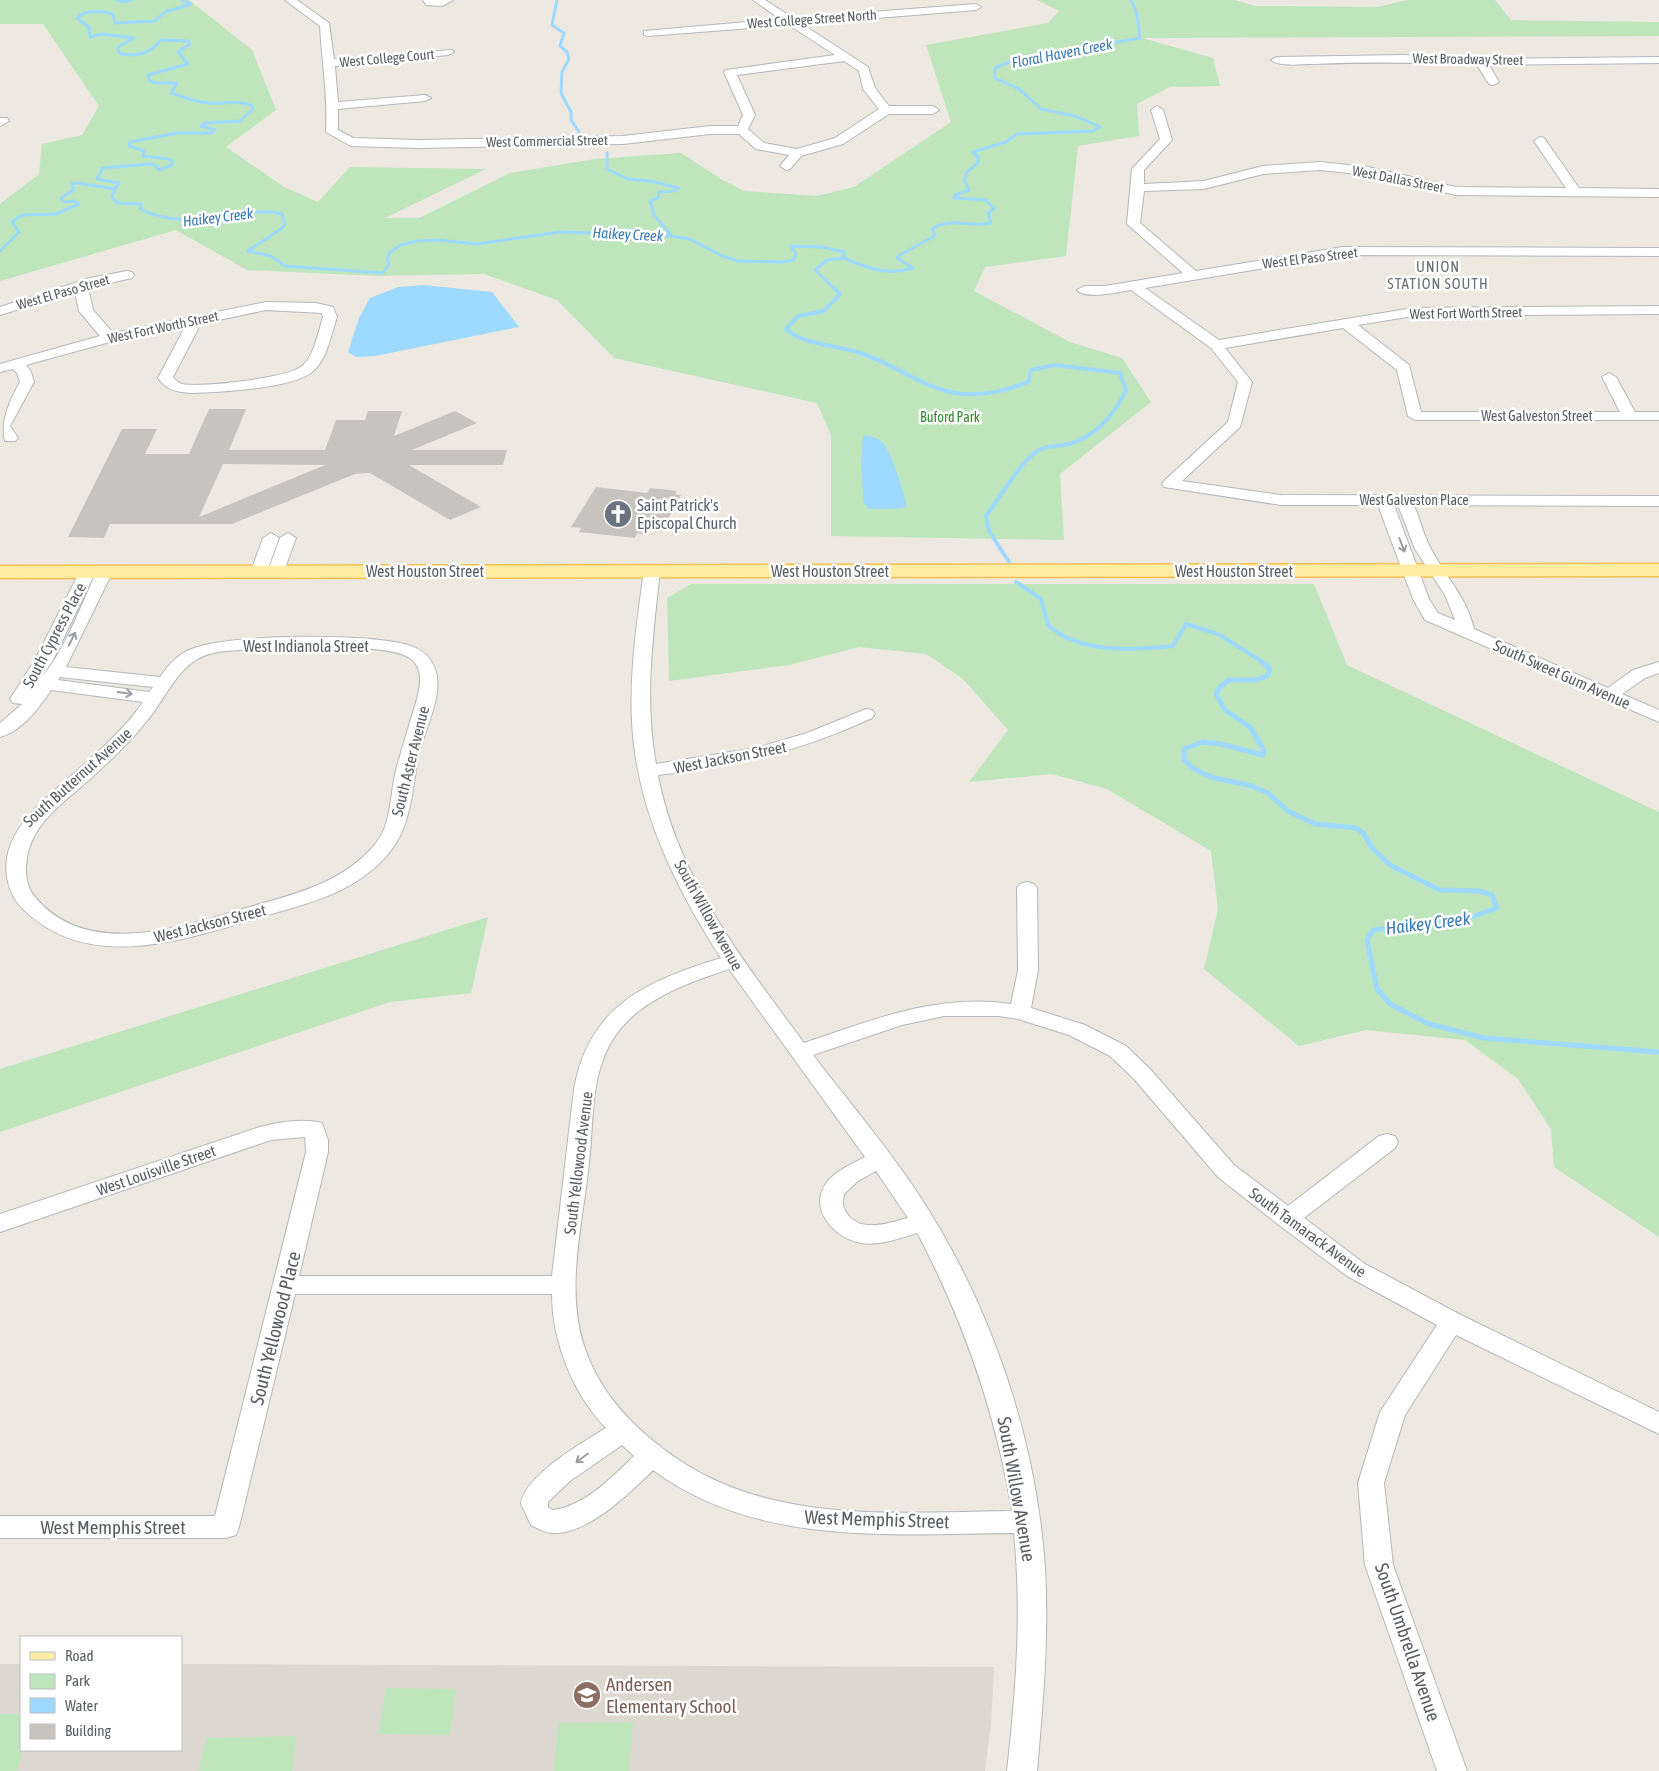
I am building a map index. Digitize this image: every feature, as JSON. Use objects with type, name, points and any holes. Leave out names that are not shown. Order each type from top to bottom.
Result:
[{"type":"main road","name":"West Houston Street","points":[[0,572],[1659,570]]},
{"type":"street","points":[[290,0],[325,25],[327,63],[334,106],[425,98]]},
{"type":"street","points":[[428,0],[430,3],[435,4],[448,0]]},
{"type":"street","points":[[758,0],[864,69],[869,89],[886,110]]},
{"type":"street","name":"West College Street North","points":[[648,32],[976,7]]},
{"type":"street","name":"West College Court","points":[[327,63],[448,52]]},
{"type":"street","points":[[848,57],[730,72],[749,115],[742,130],[760,146],[797,153],[839,141],[886,110],[933,110]]},
{"type":"street","name":"West Broadway Street","points":[[1276,60],[1404,58],[1480,62],[1659,60]]},
{"type":"street","points":[[1480,62],[1493,82]]},
{"type":"street","name":"West Commercial Street","points":[[334,106],[332,132],[351,142],[418,144],[624,140],[710,130],[742,130]]},
{"type":"street","points":[[1157,110],[1166,140],[1138,169],[1138,188],[1133,224],[1193,275]]},
{"type":"street","points":[[1540,141],[1575,192]]},
{"type":"street","points":[[786,166],[797,153]]},
{"type":"street","name":"West Dallas Street","points":[[1138,188],[1204,185],[1263,170],[1320,166],[1368,171],[1456,191],[1575,192],[1654,197]]},
{"type":"street","name":"West El Paso Street","points":[[1084,290],[1105,290],[1134,286],[1343,251],[1659,252]]},
{"type":"street","name":"West El Paso Street","points":[[0,311],[81,285],[126,275]]},
{"type":"street","points":[[81,285],[86,311],[110,338]]},
{"type":"street","points":[[1134,286],[1216,345]]},
{"type":"street","name":"West Fort Worth Street","points":[[0,368],[110,338],[185,322],[266,306],[316,307],[328,310],[330,317],[312,364],[305,372],[292,377],[216,388],[180,388],[168,382],[165,378],[191,329],[185,322]]},
{"type":"street","name":"West Fort Worth Street","points":[[1216,345],[1413,312],[1659,310]]},
{"type":"street","name":"West Galveston Street","points":[[1347,324],[1404,368],[1415,416],[1659,416]]},
{"type":"street","name":"West Galveston Place","points":[[1216,345],[1245,382],[1235,424],[1170,484],[1281,500],[1659,501]]},
{"type":"street","points":[[10,438],[2,426],[27,382],[24,372],[16,364]]},
{"type":"street","points":[[1610,377],[1630,416]]},
{"type":"street","name":"South Sweet Gum Avenue","points":[[1384,500],[1421,599],[1431,616],[1659,717]]},
{"type":"street","points":[[1404,500],[1422,548],[1450,590],[1462,614],[1466,631]]},
{"type":"street","points":[[267,571],[271,538]]},
{"type":"street","points":[[267,571],[288,538]]},
{"type":"street","name":"South Cypress Place","points":[[0,720],[44,679],[96,571]]},
{"type":"street","name":"South Cypress Place","points":[[0,731],[24,711],[44,679],[96,571]]},
{"type":"street","name":"South Willow Avenue","points":[[652,571],[641,665],[640,695],[643,746],[661,820],[680,868],[733,961],[879,1160],[904,1191],[924,1222],[968,1308],[997,1384],[1013,1447],[1031,1566],[1032,1654],[1022,1771]]},
{"type":"street","name":"West Indianola Street","points":[[196,653],[223,647],[255,644],[387,646],[415,654]]},
{"type":"street","name":"South Butternut Avenue","points":[[12,831],[99,761],[141,718],[177,666],[196,653]]},
{"type":"street","name":"South Aster Avenue","points":[[367,864],[390,838],[396,820],[409,755],[428,690],[430,676],[425,663],[415,654]]},
{"type":"street","points":[[1610,694],[1639,674],[1659,667]]},
{"type":"street","points":[[44,679],[86,681],[160,690]]},
{"type":"street","name":"West Jackson Street","points":[[648,771],[702,765],[761,754],[820,735],[866,714]]},
{"type":"street","name":"West Jackson Street","points":[[12,831],[7,853],[6,867],[8,879],[38,912],[53,924],[94,937],[119,940],[176,934],[297,900],[351,876],[367,864]]},
{"type":"street","points":[[1020,1012],[1028,970],[1027,888]]},
{"type":"street","name":"South Yellowood Avenue","points":[[623,1431],[598,1398],[579,1365],[567,1321],[565,1284],[589,1071],[595,1049],[610,1026],[634,1003],[674,981],[733,961]]},
{"type":"street","name":"South Tamarack Avenue","points":[[800,1052],[899,1018],[932,1010],[978,1008],[1020,1012],[1077,1030],[1118,1051],[1142,1074],[1226,1171],[1356,1270],[1452,1322],[1659,1424]]},
{"type":"street","name":"West Louisville Street","points":[[0,1223],[268,1133],[281,1130],[314,1129]]},
{"type":"street","name":"South Yellowood Place","points":[[226,1527],[317,1152],[318,1140],[314,1129]]},
{"type":"street","points":[[1287,1219],[1387,1142]]},
{"type":"street","points":[[879,1160],[840,1181],[833,1190],[830,1199],[832,1210],[840,1222],[849,1229],[862,1234],[884,1232],[924,1222]]},
{"type":"street","points":[[286,1284],[565,1284]]},
{"type":"street","name":"South Umbrella Avenue","points":[[1452,1322],[1393,1412],[1371,1483],[1379,1565],[1452,1771]]},
{"type":"street","points":[[623,1431],[599,1446],[540,1492],[534,1507],[542,1518],[561,1522],[574,1518],[633,1474],[651,1456]]},
{"type":"street","name":"West Memphis Street","points":[[623,1431],[651,1456],[680,1474],[726,1496],[783,1513],[846,1521],[1025,1522]]},
{"type":"street","name":"West Memphis Street","points":[[0,1526],[226,1527]]},
{"type":"shaded area","name":"Andersen Elementary School","points":[[0,1664],[20,1664],[20,1751],[182,1751],[182,1664],[994,1667],[991,1723],[985,1771],[0,1771]]},
{"type":"green space","name":"Buford Park","points":[[0,0],[189,0],[252,50],[276,110],[226,147],[284,187],[318,202],[350,167],[486,169],[385,218],[419,218],[510,173],[595,159],[681,153],[721,179],[744,191],[817,196],[854,187],[951,122],[926,45],[1048,23],[1059,11],[1037,0],[1235,0],[1255,6],[1377,7],[1407,0],[1495,0],[1511,20],[1659,22],[1659,36],[1142,38],[1213,58],[1220,86],[1170,87],[1137,104],[1139,136],[1078,146],[1066,256],[985,267],[974,291],[1070,342],[1122,358],[1151,402],[1060,474],[1064,540],[831,536],[831,435],[817,403],[614,358],[557,300],[484,274],[376,276],[247,270],[176,230],[0,281],[0,204],[39,174],[42,144],[82,135],[99,106],[43,24],[0,24]]},
{"type":"green space","points":[[691,584],[1314,584],[1347,665],[1659,812],[1659,1237],[1554,1167],[1551,1129],[1518,1079],[1465,1040],[1366,1030],[1299,1046],[1204,969],[1218,909],[1211,851],[1107,789],[1052,774],[969,782],[1008,730],[963,679],[926,654],[859,647],[789,665],[669,681],[667,598]]},
{"type":"green space","points":[[488,917],[471,993],[390,1002],[0,1132],[0,1069]]},
{"type":"green space","points":[[386,1688],[456,1689],[450,1735],[378,1734]]},
{"type":"green space","points":[[0,1714],[20,1714],[20,1751],[23,1751],[17,1771],[0,1771]]},
{"type":"green space","points":[[633,1722],[629,1771],[554,1771],[558,1723]]},
{"type":"green space","points":[[297,1736],[292,1771],[199,1771],[206,1738]]},
{"type":"water","points":[[424,285],[492,292],[519,327],[375,356],[356,357],[348,352],[359,318],[370,298],[398,287]]},
{"type":"water","points":[[863,435],[877,439],[886,447],[897,472],[907,507],[869,509],[864,503],[861,468]]},
{"type":"building","points":[[209,409],[246,409],[229,450],[325,450],[336,420],[365,420],[368,411],[402,411],[394,436],[455,411],[477,423],[412,450],[507,450],[503,465],[409,465],[481,507],[450,520],[370,473],[355,474],[232,524],[110,524],[104,538],[68,537],[122,429],[157,429],[145,454],[189,454]],"holes":[[[223,464],[325,465],[199,517]]]},
{"type":"building","name":"Saint Patrick's Episcopal Church","points":[[596,487],[647,493],[650,488],[677,491],[675,494],[681,495],[661,532],[648,531],[648,535],[637,533],[635,538],[579,532],[581,528],[571,527]]},
{"type":"waterway","name":"Haikey Creek","points":[[117,0],[124,2],[131,0]]},
{"type":"waterway","name":"Haikey Creek","points":[[115,189],[119,183],[97,179],[103,168],[150,164],[155,165],[159,170],[172,165],[172,161],[169,159],[143,156],[144,151],[129,146],[130,142],[177,133],[211,133],[215,130],[201,126],[204,123],[240,121],[253,109],[251,105],[241,103],[206,103],[191,100],[171,93],[177,83],[154,83],[149,80],[148,75],[188,64],[178,52],[190,44],[188,41],[161,40],[153,48],[137,55],[119,53],[118,47],[134,38],[102,34],[90,37],[89,27],[77,18],[85,13],[99,12],[113,14],[115,23],[155,21],[165,12],[191,4],[182,0]]},
{"type":"waterway","points":[[557,0],[552,25],[564,33],[560,46],[567,52],[569,59],[562,72],[561,93],[571,112],[571,120],[579,132]]},
{"type":"waterway","name":"Floral Haven Creek","points":[[844,258],[878,270],[895,271],[913,268],[897,258],[935,235],[932,229],[946,223],[991,223],[988,213],[994,209],[986,200],[954,198],[955,195],[969,190],[964,180],[967,172],[978,163],[978,157],[973,152],[1006,142],[1017,134],[1093,131],[1100,127],[1075,116],[1041,109],[1019,89],[995,78],[995,68],[1012,61],[1140,38],[1137,14],[1131,0]]},
{"type":"waterway","points":[[607,153],[607,169],[628,179],[650,181],[679,188],[674,191],[659,192],[658,198],[650,201],[654,215],[671,235]]},
{"type":"waterway","name":"Haikey Creek","points":[[0,251],[19,232],[12,222],[22,215],[56,214],[79,204],[74,201],[64,202],[61,198],[74,190],[72,184],[78,183],[115,189]]},
{"type":"waterway","name":"Haikey Creek","points":[[115,189],[112,197],[117,203],[141,204],[140,209],[166,218],[191,220],[263,212],[282,214],[285,224],[281,229],[248,251],[271,256],[285,266],[383,273],[389,264],[387,259],[390,252],[401,245],[417,241],[439,240],[477,244],[560,232],[615,234],[631,230],[690,239],[722,256],[738,261],[783,262],[794,260],[796,254],[791,246],[822,247],[844,252],[844,258]]},
{"type":"waterway","name":"Haikey Creek","points":[[835,289],[815,270],[827,260],[844,258]]},
{"type":"waterway","name":"Haikey Creek","points":[[835,289],[840,294],[824,311],[798,316],[786,329],[801,338],[857,352],[883,362],[935,388],[963,394],[1005,390],[1029,381],[1031,370],[1055,365],[1120,373],[1126,390],[1110,416],[1096,430],[1078,441],[1045,448],[1030,457],[986,516],[989,531],[1009,562]]},
{"type":"waterway","name":"Haikey Creek","points":[[1016,582],[1041,599],[1048,625],[1075,641],[1108,648],[1124,649],[1173,646],[1186,624],[1218,634],[1263,662]]},
{"type":"waterway","name":"Haikey Creek","points":[[1261,661],[1270,669],[1267,676],[1255,680],[1229,680],[1220,687],[1216,694],[1225,710],[1251,728],[1264,751],[1263,755],[1221,744],[1203,742],[1184,749],[1184,760],[1194,769],[1211,777],[1252,786],[1268,793],[1288,811],[1315,824],[1356,828],[1364,834],[1372,848],[1390,865],[1440,890],[1479,891],[1492,895],[1497,908],[1469,918],[1373,930],[1367,940],[1377,989],[1390,1004],[1429,1024],[1484,1038],[1659,1052]]},
{"type":"place","name":"Saint Patrick's Episcopal Church","points":[[618,514]]},
{"type":"place","name":"Andersen Elementary School","points":[[587,1695]]},
{"type":"district","name":"UNION STATION SOUTH","points":[[1438,274]]}]
